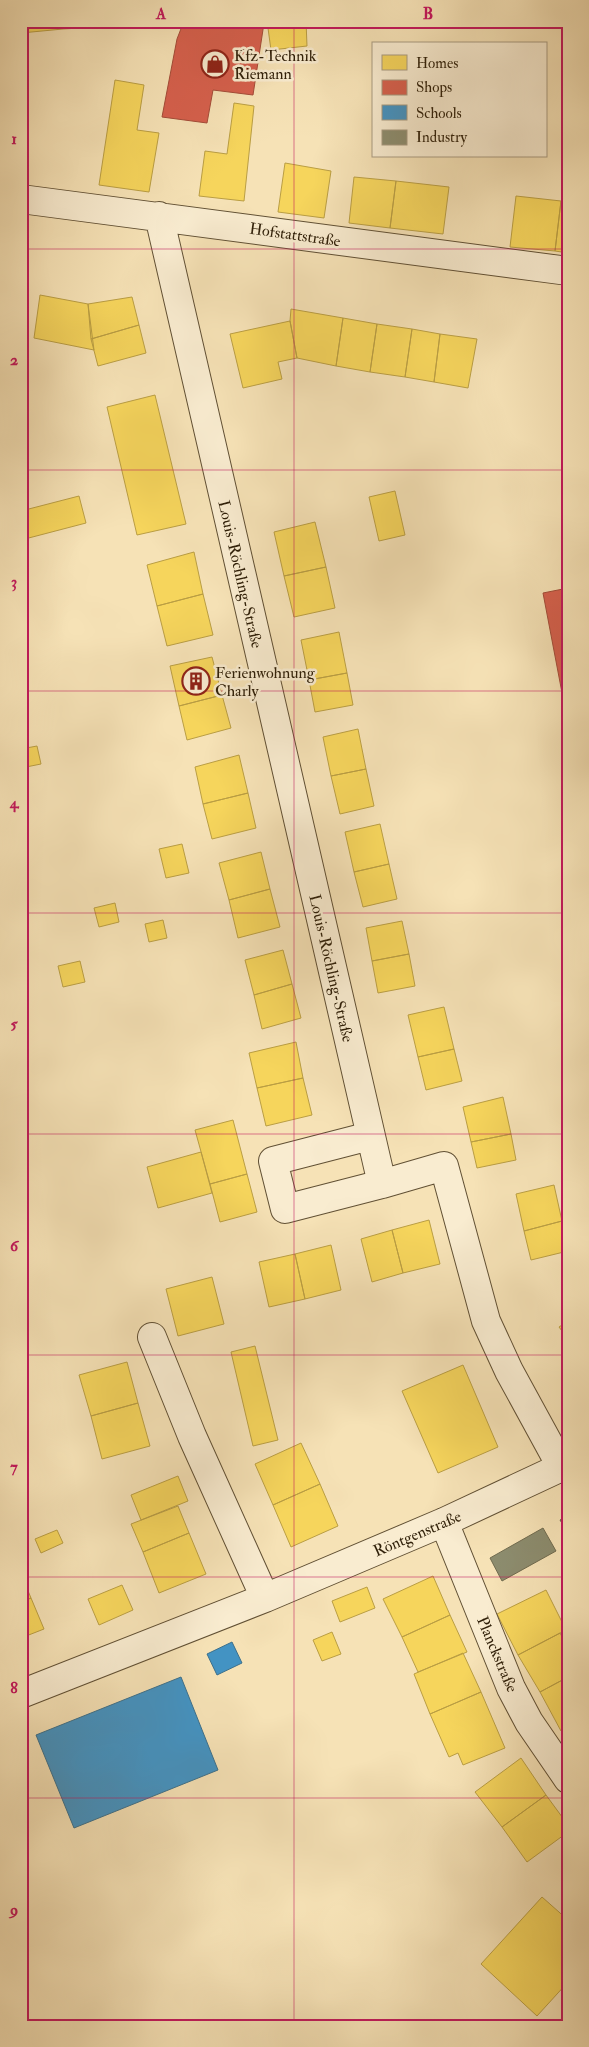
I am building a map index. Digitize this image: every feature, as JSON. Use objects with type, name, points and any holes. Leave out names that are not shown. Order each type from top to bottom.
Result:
[{"type":"street","name":"Hofstattstraße","points":[[21,199],[568,271]]},
{"type":"street","name":"Louis-Röchling-Straße","points":[[159,216],[382,1184]]},
{"type":"street","points":[[370,1136],[273,1161],[285,1209],[444,1166],[486,1321],[509,1370],[565,1466]]},
{"type":"street","points":[[152,1337],[192,1436],[265,1598]]},
{"type":"street","name":"Röntgenstraße","points":[[21,1694],[265,1598],[444,1522],[565,1466]]},
{"type":"street","name":"Planckstraße","points":[[444,1522],[511,1688],[529,1722],[568,1779]]},
{"type":"building: Homes","points":[[21,21],[62,21],[63,29],[21,33]]},
{"type":"building: Homes","points":[[62,21],[129,21],[130,25],[63,29]]},
{"type":"building: Homes","points":[[129,21],[179,21],[130,25]]},
{"type":"building: Homes","points":[[267,21],[306,21],[307,46],[271,50]]},
{"type":"building: Homes","points":[[115,80],[144,85],[137,130],[159,133],[149,192],[99,185]]},
{"type":"building: Homes","points":[[234,103],[254,106],[244,201],[199,196],[205,151],[227,154]]},
{"type":"building: Homes","points":[[285,163],[331,171],[324,218],[278,212]]},
{"type":"building: Homes","points":[[354,177],[396,181],[390,228],[349,223]]},
{"type":"building: Homes","points":[[396,181],[449,187],[443,234],[390,228]]},
{"type":"building: Homes","points":[[516,196],[561,201],[555,251],[510,247]]},
{"type":"building: Homes","points":[[561,201],[568,202],[568,253],[555,251]]},
{"type":"building: Homes","points":[[40,295],[88,304],[94,350],[34,338]]},
{"type":"building: Homes","points":[[132,297],[139,325],[91,339],[88,304]]},
{"type":"building: Homes","points":[[291,309],[343,318],[336,366],[297,358],[290,321]]},
{"type":"building: Homes","points":[[343,318],[377,324],[370,372],[336,366]]},
{"type":"building: Homes","points":[[290,321],[297,358],[278,362],[282,379],[243,388],[230,334]]},
{"type":"building: Homes","points":[[377,324],[412,329],[405,377],[370,372]]},
{"type":"building: Homes","points":[[139,325],[146,353],[98,366],[91,339]]},
{"type":"building: Homes","points":[[412,329],[440,334],[434,382],[405,377]]},
{"type":"building: Homes","points":[[440,334],[477,339],[468,388],[434,382]]},
{"type":"building: Homes","points":[[155,395],[186,524],[137,535],[107,407]]},
{"type":"building: Homes","points":[[395,491],[405,535],[379,541],[369,497]]},
{"type":"building: Homes","points":[[79,496],[86,523],[21,540],[21,511]]},
{"type":"building: Homes","points":[[315,522],[326,567],[284,576],[274,532]]},
{"type":"building: Homes","points":[[194,552],[203,594],[157,606],[147,565]]},
{"type":"building: Homes","points":[[326,567],[335,608],[294,617],[284,576]]},
{"type":"building: Homes","points":[[203,594],[213,635],[167,646],[157,606]]},
{"type":"building: Homes","points":[[339,632],[347,673],[309,680],[301,640]]},
{"type":"building: Homes","name":"Ferienwohnung Charly","points":[[212,657],[222,695],[179,706],[170,666]]},
{"type":"building: Homes","points":[[347,673],[353,705],[315,712],[309,680]]},
{"type":"building: Homes","points":[[222,695],[231,728],[187,740],[179,706]]},
{"type":"building: Homes","points":[[358,729],[366,769],[331,776],[323,737]]},
{"type":"building: Homes","points":[[37,746],[41,764],[21,768],[21,749]]},
{"type":"building: Homes","points":[[239,755],[248,793],[203,804],[195,767]]},
{"type":"building: Homes","points":[[366,769],[374,806],[340,814],[331,776]]},
{"type":"building: Homes","points":[[248,793],[256,828],[212,839],[203,804]]},
{"type":"building: Homes","points":[[380,824],[389,864],[354,872],[345,832]]},
{"type":"building: Homes","points":[[182,844],[189,873],[166,878],[159,849]]},
{"type":"building: Homes","points":[[261,852],[270,889],[229,900],[219,863]]},
{"type":"building: Homes","points":[[389,864],[397,899],[363,907],[354,872]]},
{"type":"building: Homes","points":[[270,889],[280,927],[238,938],[229,900]]},
{"type":"building: Homes","points":[[115,903],[119,922],[99,927],[94,908]]},
{"type":"building: Homes","points":[[163,920],[167,938],[149,942],[145,924]]},
{"type":"building: Homes","points":[[402,921],[409,954],[372,961],[366,928]]},
{"type":"building: Homes","points":[[283,950],[292,984],[254,995],[245,960]]},
{"type":"building: Homes","points":[[409,954],[415,986],[378,993],[372,961]]},
{"type":"building: Homes","points":[[80,961],[85,982],[63,987],[58,966]]},
{"type":"building: Homes","points":[[292,984],[301,1018],[262,1029],[254,995]]},
{"type":"building: Homes","points":[[444,1007],[454,1049],[418,1057],[408,1015]]},
{"type":"building: Homes","points":[[296,1042],[303,1078],[257,1088],[249,1053]]},
{"type":"building: Homes","points":[[454,1049],[462,1081],[426,1090],[418,1057]]},
{"type":"building: Homes","points":[[303,1078],[312,1115],[266,1126],[257,1088]]},
{"type":"building: Homes","points":[[503,1097],[511,1134],[471,1142],[463,1107]]},
{"type":"building: Homes","points":[[233,1120],[247,1174],[210,1184],[195,1130]]},
{"type":"building: Homes","points":[[511,1134],[516,1160],[477,1168],[471,1142]]},
{"type":"building: Homes","points":[[201,1152],[212,1193],[158,1208],[147,1167]]},
{"type":"building: Homes","points":[[247,1174],[257,1212],[220,1222],[210,1184]]},
{"type":"building: Homes","points":[[554,1185],[562,1221],[524,1231],[516,1194]]},
{"type":"building: Homes","points":[[429,1220],[440,1264],[403,1273],[392,1230]]},
{"type":"building: Homes","points":[[562,1221],[568,1251],[531,1260],[524,1231]]},
{"type":"building: Homes","points":[[392,1230],[403,1273],[372,1282],[361,1239]]},
{"type":"building: Homes","points":[[331,1245],[341,1290],[305,1299],[295,1254]]},
{"type":"building: Homes","points":[[295,1254],[305,1299],[269,1307],[259,1262]]},
{"type":"building: Homes","points":[[212,1277],[224,1324],[178,1336],[166,1289]]},
{"type":"building: Homes","points":[[568,1321],[568,1339],[559,1327]]},
{"type":"building: Homes","points":[[255,1346],[278,1440],[253,1446],[231,1352]]},
{"type":"building: Homes","points":[[127,1362],[138,1403],[91,1416],[79,1375]]},
{"type":"building: Homes","points":[[463,1365],[498,1447],[438,1473],[402,1391]]},
{"type":"building: Homes","points":[[138,1403],[150,1446],[102,1459],[91,1416]]},
{"type":"building: Homes","points":[[301,1443],[320,1484],[273,1505],[255,1464]]},
{"type":"building: Homes","points":[[178,1476],[188,1501],[141,1520],[131,1495]]},
{"type":"building: Homes","points":[[320,1484],[338,1526],[291,1547],[273,1505]]},
{"type":"building: Homes","points":[[178,1506],[189,1533],[143,1552],[131,1524]]},
{"type":"building: Homes","points":[[57,1530],[63,1543],[41,1553],[35,1539]]},
{"type":"building: Homes","points":[[189,1533],[206,1574],[159,1593],[143,1552]]},
{"type":"building: Homes","points":[[21,1574],[31,1598],[21,1602]]},
{"type":"building: Homes","points":[[433,1576],[450,1615],[402,1637],[383,1599]]},
{"type":"building: Homes","points":[[122,1585],[133,1610],[99,1625],[88,1599]]},
{"type":"building: Homes","points":[[367,1587],[375,1608],[340,1622],[332,1601]]},
{"type":"building: Homes","points":[[546,1590],[566,1630],[518,1655],[497,1614]]},
{"type":"building: Homes","points":[[31,1598],[44,1629],[21,1638],[21,1602]]},
{"type":"building: Homes","points":[[450,1615],[467,1652],[418,1672],[402,1637]]},
{"type":"building: Homes","points":[[332,1632],[341,1654],[322,1661],[313,1640]]},
{"type":"building: Homes","points":[[560,1633],[568,1648],[568,1677],[540,1692],[518,1655]]},
{"type":"building: Homes","points":[[463,1653],[481,1692],[430,1714],[414,1674]]},
{"type":"building: Homes","points":[[568,1677],[568,1727],[561,1731],[540,1692]]},
{"type":"building: Homes","points":[[481,1692],[505,1748],[463,1765],[458,1753],[449,1757],[430,1714]]},
{"type":"building: Homes","points":[[521,1758],[546,1795],[502,1827],[475,1792]]},
{"type":"building: Homes","points":[[546,1795],[568,1825],[568,1832],[527,1862],[502,1827]]},
{"type":"building: Homes","points":[[542,1897],[568,1920],[568,1982],[537,2016],[481,1964]]},
{"type":"building: Shops","name":"Kfz-Technik Riemann","points":[[184,21],[264,23],[253,95],[213,90],[207,123],[162,117],[177,39]]},
{"type":"building: Shops","points":[[568,588],[568,719],[567,719],[543,593]]},
{"type":"building: Schools","points":[[232,1642],[242,1663],[217,1675],[207,1654]]},
{"type":"building: Schools","points":[[181,1677],[218,1770],[74,1828],[36,1735]]},
{"type":"building: Industry","points":[[568,1515],[568,1533],[560,1520]]},
{"type":"building: Industry","points":[[543,1528],[556,1551],[502,1581],[490,1558]]},
{"type":"place","name":"Kfz-Technik Riemann","points":[[215,64]]},
{"type":"place","name":"Ferienwohnung Charly","points":[[196,681]]}]
